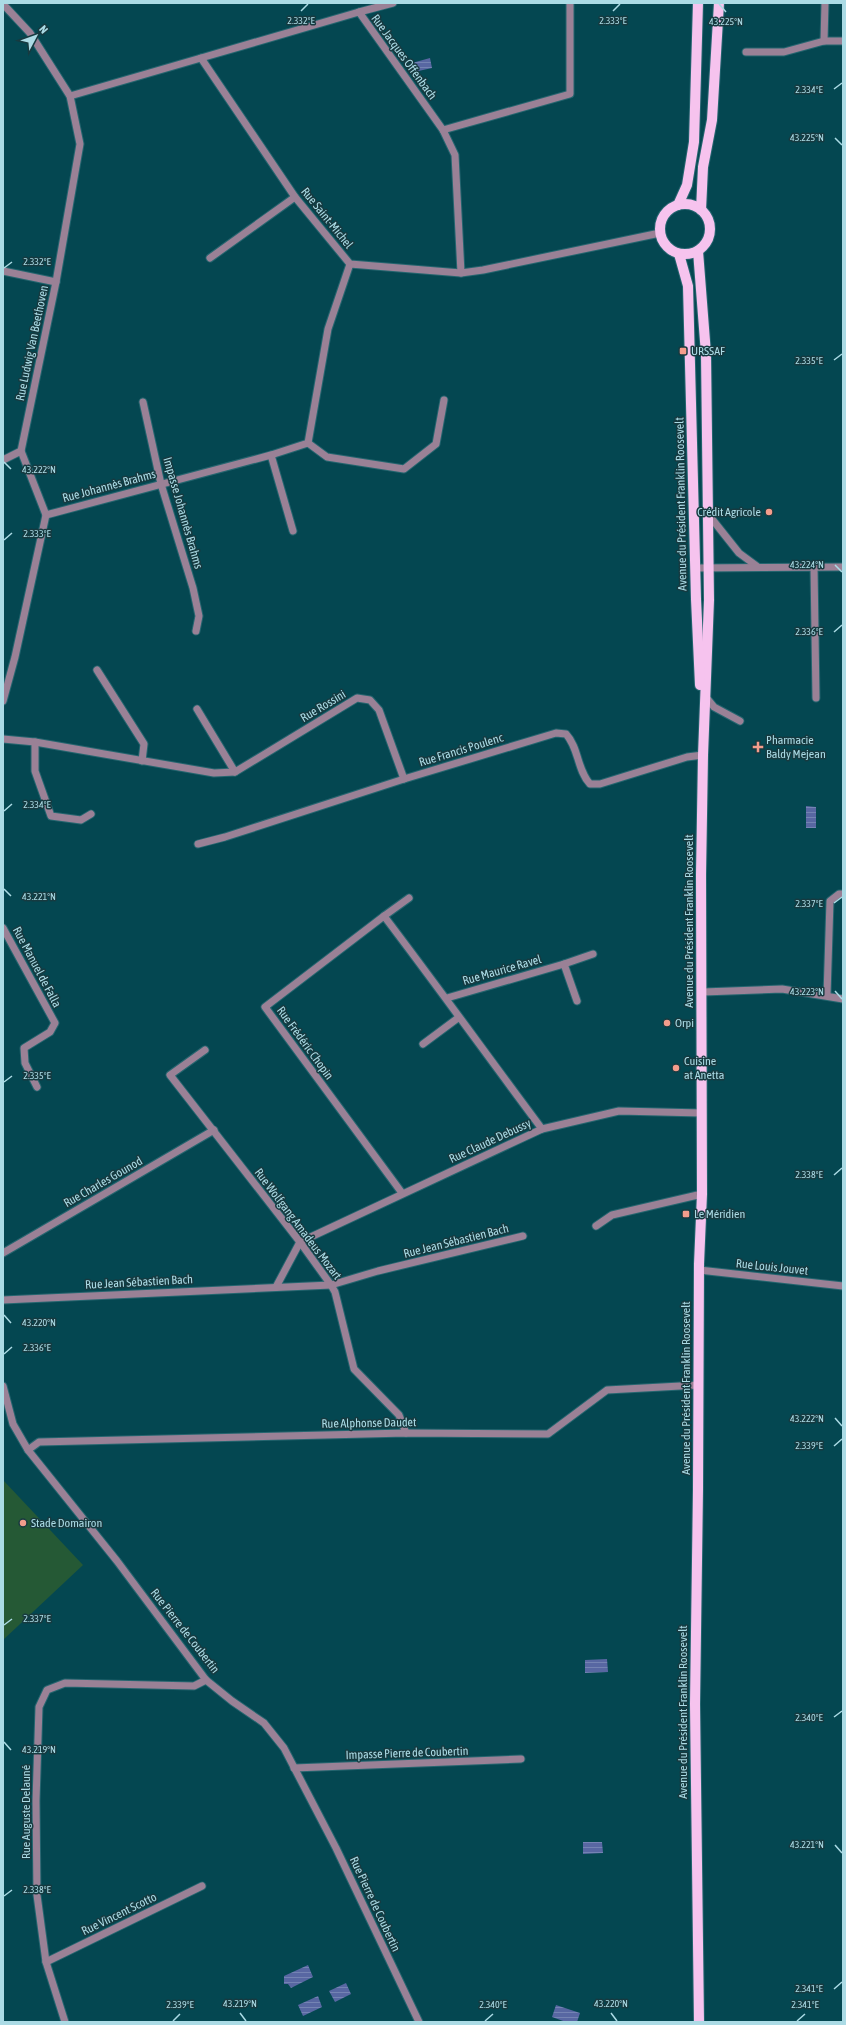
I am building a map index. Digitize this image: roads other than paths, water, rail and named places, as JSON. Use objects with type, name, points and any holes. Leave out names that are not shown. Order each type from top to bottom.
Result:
[{"type":"main road","points":[[678,205],[687,185],[694,142],[698,3]]},
{"type":"main road","points":[[701,210],[702,168],[712,120],[719,3]]},
{"type":"main road","points":[[686,204],[701,210],[707,218],[710,227],[709,236],[705,245],[698,251],[689,254],[679,254],[670,250],[663,243],[660,233],[660,224],[664,215],[670,208],[678,205],[686,204]]},
{"type":"main road","name":"Avenue du Président Franklin Roosevelt","points":[[698,251],[706,354],[708,471],[707,568],[709,600],[703,755],[702,1194],[699,1270],[695,1704],[699,2022]]},
{"type":"main road","name":"Avenue du Président Franklin Roosevelt","points":[[679,254],[688,286],[696,599],[703,755]]},
{"type":"street","points":[[359,12],[393,3]]},
{"type":"street","points":[[443,130],[570,94],[570,3]]},
{"type":"street","points":[[824,3],[824,41]]},
{"type":"street","name":"Rue Ludwig Van Beethoven","points":[[3,4],[30,33],[70,96],[80,144],[56,282],[21,451]]},
{"type":"street","name":"Rue Jacques Offenbach","points":[[201,58],[359,12],[443,130],[455,155],[461,273]]},
{"type":"street","points":[[746,52],[784,52],[824,41],[843,41]]},
{"type":"street","points":[[70,96],[201,58]]},
{"type":"street","name":"Rue Saint-Michel","points":[[201,58],[295,197],[350,264],[461,273],[483,270],[660,233]]},
{"type":"street","points":[[210,258],[295,197]]},
{"type":"street","points":[[350,264],[328,329],[308,443],[327,457],[404,469],[436,444],[444,400]]},
{"type":"street","points":[[3,271],[56,282]]},
{"type":"street","name":"Impasse Johannès Brahms","points":[[143,402],[161,484],[193,588],[199,616],[196,631]]},
{"type":"street","name":"Rue Johannès Brahms","points":[[46,515],[308,443]]},
{"type":"street","points":[[3,460],[21,451],[46,515],[15,657],[3,701]]},
{"type":"street","points":[[271,454],[293,531]]},
{"type":"street","points":[[707,514],[739,553],[758,567]]},
{"type":"street","points":[[814,567],[816,698]]},
{"type":"street","points":[[696,568],[843,567]]},
{"type":"street","points":[[97,670],[144,744],[142,761]]},
{"type":"street","points":[[705,696],[714,707],[740,721]]},
{"type":"street","name":"Rue Rossini","points":[[3,739],[35,742],[214,773],[235,772],[357,698],[370,700],[379,710],[404,779]]},
{"type":"street","points":[[197,709],[235,772]]},
{"type":"street","name":"Rue Francis Poulenc","points":[[198,844],[233,835],[404,779],[556,733],[566,734],[571,740],[583,777],[590,784],[600,784],[687,758],[703,755]]},
{"type":"street","points":[[35,742],[35,771],[52,816],[81,820],[91,814]]},
{"type":"street","points":[[827,995],[830,901],[838,894],[843,894]]},
{"type":"street","name":"Rue Frédéric Chopin","points":[[402,1193],[265,1007],[409,898]]},
{"type":"street","points":[[384,916],[447,998],[458,1018],[542,1129]]},
{"type":"street","name":"Rue Manuel de Falla","points":[[3,928],[55,1023],[50,1032],[24,1048],[25,1063],[37,1087]]},
{"type":"street","name":"Rue Maurice Ravel","points":[[447,998],[564,964],[593,954]]},
{"type":"street","points":[[564,964],[577,1001]]},
{"type":"street","points":[[702,992],[782,989],[827,995],[843,999]]},
{"type":"street","points":[[423,1044],[458,1018]]},
{"type":"street","name":"Rue Wolfgang Amadeus Mozart","points":[[205,1050],[170,1074],[300,1242],[331,1285],[335,1292],[354,1369],[398,1414],[406,1434]]},
{"type":"street","name":"Rue Claude Debussy","points":[[300,1242],[402,1193],[542,1129],[619,1111],[702,1113]]},
{"type":"street","name":"Rue Charles Gounod","points":[[3,1253],[214,1130]]},
{"type":"street","points":[[596,1226],[612,1214],[702,1194]]},
{"type":"street","name":"Rue Jean Sébastien Bach","points":[[3,1300],[331,1285],[378,1271],[523,1236]]},
{"type":"street","points":[[276,1287],[300,1242]]},
{"type":"street","name":"Rue Louis Jouvet","points":[[699,1270],[843,1286]]},
{"type":"street","name":"Rue Alphonse Daudet","points":[[28,1450],[39,1442],[406,1434],[548,1434],[606,1390],[699,1385]]},
{"type":"street","name":"Rue Pierre de Coubertin","points":[[3,1386],[13,1424],[28,1450],[117,1561],[206,1680],[232,1701],[264,1723],[284,1748],[336,1848],[419,2022]]},
{"type":"street","name":"Rue Auguste Delauné","points":[[65,2022],[46,1962],[37,1895],[36,1801],[39,1707],[47,1690],[65,1683],[194,1686],[206,1680]]},
{"type":"street","name":"Impasse Pierre de Coubertin","points":[[294,1768],[521,1759]]},
{"type":"street","name":"Rue Vincent Scotto","points":[[46,1962],[202,1886]]},
{"type":"water","points":[[430,58],[432,68],[414,72],[412,63]]},
{"type":"water","points":[[806,806],[816,807],[816,828],[806,828]]},
{"type":"water","points":[[607,1659],[608,1672],[585,1673],[585,1660]]},
{"type":"water","points":[[583,1842],[602,1842],[603,1853],[583,1854]]},
{"type":"water","points":[[308,1965],[313,1977],[291,1988],[288,1984],[284,1984],[284,1976]]},
{"type":"water","points":[[346,1983],[351,1994],[335,2002],[329,1991]]},
{"type":"water","points":[[318,1996],[322,2007],[303,2016],[298,2005]]},
{"type":"water","points":[[556,2005],[580,2013],[577,2022],[566,2022],[552,2017]]},
{"type":"place","name":"URSSAF","points":[[683,351]]},
{"type":"place","name":"Crédit Agricole","points":[[769,512]]},
{"type":"place","name":"Pharmacie Baldy Mejean","points":[[758,747]]},
{"type":"place","name":"Orpi","points":[[667,1023]]},
{"type":"place","name":"Cuisine at Anetta","points":[[676,1068]]},
{"type":"place","name":"Le Méridien","points":[[686,1214]]},
{"type":"place","name":"Stade Domairon","points":[[23,1523]]}]
